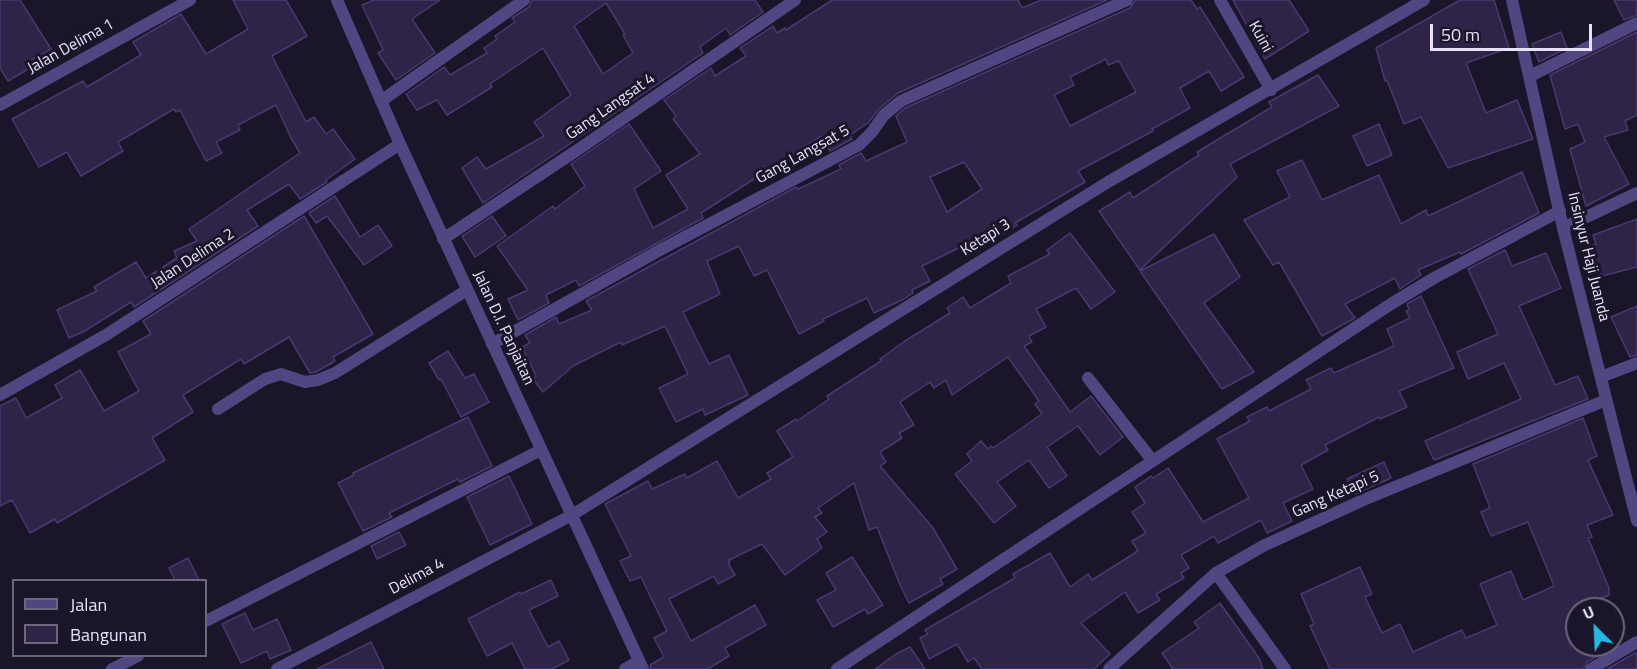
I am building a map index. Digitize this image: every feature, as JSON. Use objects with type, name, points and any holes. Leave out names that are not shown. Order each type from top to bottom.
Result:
[{"type":"street","name":"Jalan Delima 1","points":[[0,105],[190,0]]},
{"type":"street","name":"Jalan D.I. Panjaitan","points":[[337,0],[443,239],[641,665]]},
{"type":"street","points":[[381,100],[524,0]]},
{"type":"street","name":"Gang Langsat 4","points":[[443,239],[579,149],[795,0]]},
{"type":"street","name":"Gang Langsat 5","points":[[492,344],[660,250],[859,145],[884,115],[901,101],[1127,0]]},
{"type":"street","name":"Kuini","points":[[1220,0],[1271,90]]},
{"type":"street","name":"Ketapi 3","points":[[572,515],[1108,182],[1424,0]]},
{"type":"street","name":"Insinyur Haji Juanda","points":[[1512,0],[1563,228],[1637,521]]},
{"type":"street","points":[[1530,76],[1637,23]]},
{"type":"street","name":"Jalan Delima 2","points":[[0,395],[106,335],[400,144]]},
{"type":"street","points":[[1563,228],[1637,193]]},
{"type":"street","points":[[837,669],[1411,292],[1560,212]]},
{"type":"street","points":[[218,409],[265,379],[282,374],[305,382],[318,380],[335,373],[467,290]]},
{"type":"street","points":[[1601,377],[1637,363]]},
{"type":"street","points":[[1088,378],[1152,460]]},
{"type":"street","name":"Gang Ketapi 5","points":[[1109,669],[1216,573],[1263,546],[1361,501],[1606,400]]},
{"type":"street","points":[[207,620],[541,450]]},
{"type":"street","name":"Delima 4","points":[[277,669],[572,515]]},
{"type":"street","points":[[1216,573],[1285,669]]},
{"type":"street","points":[[1591,669],[1637,642]]},
{"type":"street","points":[[112,669],[136,657]]},
{"type":"street","points":[[626,669],[641,665]]},
{"type":"building","points":[[0,0],[20,0],[51,49],[32,60],[35,65],[8,81],[0,68]]},
{"type":"building","points":[[233,0],[286,0],[307,36],[272,56],[306,122],[314,117],[326,134],[333,129],[355,159],[326,180],[327,182],[300,199],[289,184],[247,210],[258,226],[134,307],[131,302],[83,332],[69,338],[57,310],[97,291],[94,287],[136,262],[146,278],[177,258],[174,251],[197,241],[189,229],[300,153],[276,105],[238,125],[240,130],[216,142],[222,153],[206,161],[180,110],[176,112],[174,109],[118,142],[123,151],[81,176],[67,152],[39,167],[12,119],[83,81],[87,87],[141,55],[133,42],[181,14],[206,54],[248,29]]},
{"type":"building","points":[[374,0],[440,0],[412,19],[435,53],[396,80],[378,53],[383,50],[362,5]]},
{"type":"building","points":[[532,0],[755,0],[763,12],[730,35],[726,28],[700,47],[703,53],[483,203],[462,168],[477,157],[486,169],[544,136],[534,122],[571,95],[543,48],[490,84],[492,87],[447,115],[437,100],[417,110],[406,94],[444,67],[450,75],[487,53],[484,48],[497,39],[495,36],[515,22],[512,18],[529,7]],"holes":[[[606,3],[625,34],[623,35],[633,53],[603,74],[574,26]]]},
{"type":"building","points":[[832,0],[1018,0],[1022,8],[1041,0],[1107,0],[898,93],[879,109],[868,123],[850,135],[852,139],[830,151],[821,136],[701,213],[703,218],[579,286],[576,280],[546,295],[549,303],[518,320],[508,299],[528,290],[497,246],[553,206],[555,209],[585,186],[571,164],[629,124],[661,171],[634,189],[653,228],[688,209],[666,175],[700,154],[673,119],[676,116],[664,100],[711,68],[715,76],[746,56],[740,48],[773,26],[777,33],[785,28],[786,30]]},
{"type":"building","points":[[1135,0],[1191,0],[1197,9],[1200,7],[1244,77],[1221,91],[1209,71],[1180,88],[1190,108],[1152,129],[1153,131],[1078,171],[1085,182],[1015,223],[1017,225],[972,253],[967,244],[922,266],[930,281],[912,290],[913,293],[904,299],[874,313],[867,298],[823,319],[824,321],[799,334],[767,270],[754,276],[739,246],[707,261],[720,294],[683,312],[709,364],[729,355],[748,395],[705,415],[703,409],[676,422],[659,388],[688,374],[665,326],[622,345],[621,342],[573,366],[543,392],[533,379],[536,376],[522,347],[530,343],[525,335],[556,317],[559,324],[592,310],[586,301],[796,187],[798,189],[841,169],[839,165],[861,153],[866,161],[907,142],[896,116],[905,108],[1130,8]],"holes":[[[1106,59],[1108,65],[1119,61],[1136,92],[1070,126],[1054,95],[1074,85],[1070,77]],[[964,162],[982,189],[947,212],[930,177]]]},
{"type":"building","points":[[1233,0],[1289,0],[1309,31],[1265,59]]},
{"type":"building","points":[[1460,0],[1494,0],[1509,48],[1466,63],[1486,113],[1517,100],[1533,139],[1448,168],[1421,117],[1404,124],[1387,80],[1385,81],[1376,48]]},
{"type":"building","points":[[1614,0],[1637,0],[1637,15],[1624,20]]},
{"type":"building","points":[[1561,32],[1567,48],[1539,62],[1532,44]]},
{"type":"building","points":[[1637,32],[1637,115],[1625,121],[1628,130],[1604,137],[1629,184],[1586,206],[1570,149],[1585,142],[1578,124],[1565,129],[1550,75]]},
{"type":"building","points":[[1318,75],[1339,106],[1230,164],[1237,177],[1140,270],[1099,211],[1130,192],[1133,198],[1199,155],[1197,152],[1272,107],[1269,102]]},
{"type":"building","points":[[1379,124],[1392,155],[1367,166],[1353,136]]},
{"type":"building","points":[[1302,160],[1322,200],[1379,175],[1401,224],[1426,210],[1428,216],[1522,172],[1539,213],[1461,254],[1460,252],[1418,270],[1421,275],[1400,289],[1395,278],[1345,304],[1355,318],[1322,336],[1279,262],[1273,265],[1244,220],[1290,197],[1277,171]]},
{"type":"building","points":[[335,196],[360,237],[378,225],[392,246],[364,265],[327,216],[316,223],[309,213]]},
{"type":"building","points":[[304,216],[373,334],[333,357],[335,361],[316,372],[310,373],[289,337],[244,364],[241,359],[183,395],[193,412],[152,438],[165,460],[57,523],[55,519],[30,533],[12,500],[0,506],[0,406],[16,398],[26,418],[62,398],[55,385],[80,370],[104,411],[139,391],[118,352],[151,334],[143,321]]},
{"type":"building","points":[[492,216],[506,236],[475,257],[462,236]]},
{"type":"building","points":[[1637,219],[1637,267],[1602,276],[1587,247],[1596,244],[1593,235]]},
{"type":"building","points":[[1070,233],[1115,292],[1091,309],[1076,288],[1036,309],[1046,327],[1029,336],[1032,342],[1024,346],[1070,412],[1091,396],[1123,437],[1100,455],[1078,426],[1047,447],[1067,476],[1049,488],[1029,460],[997,482],[1016,506],[994,523],[955,474],[972,461],[967,454],[981,441],[988,449],[991,446],[993,448],[1042,414],[1035,404],[1039,401],[1008,357],[952,395],[946,380],[934,388],[930,382],[900,402],[914,425],[899,433],[902,438],[880,452],[886,462],[880,466],[933,528],[957,569],[940,579],[943,584],[909,603],[877,527],[869,530],[854,483],[818,508],[822,513],[815,517],[827,532],[817,539],[822,548],[785,575],[762,544],[729,560],[728,563],[735,575],[718,584],[714,576],[669,599],[691,641],[755,605],[766,625],[725,648],[729,656],[708,669],[651,669],[650,665],[664,657],[654,638],[667,631],[641,577],[630,581],[620,561],[631,556],[605,504],[648,481],[652,489],[685,474],[687,478],[717,461],[738,498],[771,479],[767,473],[793,457],[777,431],[796,419],[797,421],[829,399],[827,396],[881,361],[880,359],[905,341],[950,313],[947,308],[963,297],[970,308],[1011,283],[1008,276],[1050,254],[1047,250]]},
{"type":"building","points":[[1214,234],[1240,277],[1204,303],[1254,372],[1222,389],[1140,271]]},
{"type":"building","points":[[1505,250],[1512,266],[1546,253],[1561,288],[1519,306],[1555,385],[1578,376],[1588,399],[1434,460],[1425,441],[1521,399],[1504,363],[1468,379],[1457,352],[1498,334],[1468,269]]},
{"type":"building","points":[[1421,296],[1454,368],[1399,391],[1407,407],[1380,419],[1379,417],[1325,445],[1328,450],[1301,465],[1313,489],[1283,503],[1292,521],[1267,533],[1261,520],[1218,543],[1214,536],[1181,555],[1189,568],[1181,573],[1184,578],[1156,594],[1160,600],[1138,613],[1125,592],[1081,623],[1110,654],[1094,669],[982,669],[974,658],[968,662],[957,644],[929,659],[920,638],[928,634],[925,630],[1015,578],[1013,574],[1050,553],[1070,587],[1088,574],[1092,580],[1138,551],[1132,541],[1146,533],[1132,512],[1145,503],[1135,487],[1151,476],[1153,478],[1168,468],[1203,522],[1249,498],[1217,439],[1250,421],[1247,417],[1267,407],[1269,411],[1311,389],[1306,380],[1331,368],[1334,373],[1394,346],[1387,329],[1410,318],[1406,311],[1409,310],[1407,304]]},
{"type":"building","points":[[1637,306],[1637,355],[1630,357],[1611,317]]},
{"type":"building","points":[[448,351],[465,378],[474,374],[489,402],[461,417],[441,379],[439,380],[429,363]]},
{"type":"building","points":[[468,417],[492,466],[460,482],[458,479],[389,513],[392,517],[363,531],[338,483],[354,475],[353,473]]},
{"type":"building","points":[[1583,418],[1597,456],[1588,460],[1613,515],[1587,525],[1592,537],[1588,538],[1609,588],[1609,595],[1565,597],[1565,657],[1596,657],[1587,662],[1583,669],[1330,669],[1310,626],[1314,624],[1301,594],[1360,567],[1372,594],[1365,597],[1382,633],[1400,624],[1413,652],[1462,630],[1466,638],[1497,625],[1480,584],[1511,571],[1523,600],[1554,586],[1528,522],[1491,536],[1481,512],[1490,508],[1473,464]]},
{"type":"building","points":[[1384,462],[1391,478],[1355,494],[1347,479]]},
{"type":"building","points":[[509,476],[532,524],[490,545],[467,497]]},
{"type":"building","points":[[399,532],[406,545],[377,559],[371,546]]},
{"type":"building","points":[[852,557],[883,605],[868,614],[865,609],[833,627],[817,600],[836,590],[826,573]]},
{"type":"building","points":[[188,558],[198,579],[174,579],[169,568]]},
{"type":"building","points":[[551,580],[558,596],[529,610],[548,647],[559,641],[569,660],[552,669],[525,669],[512,643],[487,656],[468,619],[520,592],[521,594]]},
{"type":"building","points":[[1220,603],[1259,658],[1263,669],[1173,669],[1162,653],[1199,628],[1194,622]]},
{"type":"building","points":[[245,613],[253,630],[277,619],[291,650],[270,659],[267,651],[241,663],[222,624]]},
{"type":"building","points":[[371,642],[384,669],[317,669]]},
{"type":"building","points":[[910,647],[925,669],[875,669],[896,654]]},
{"type":"building","points":[[1637,652],[1637,669],[1607,669]]}]
